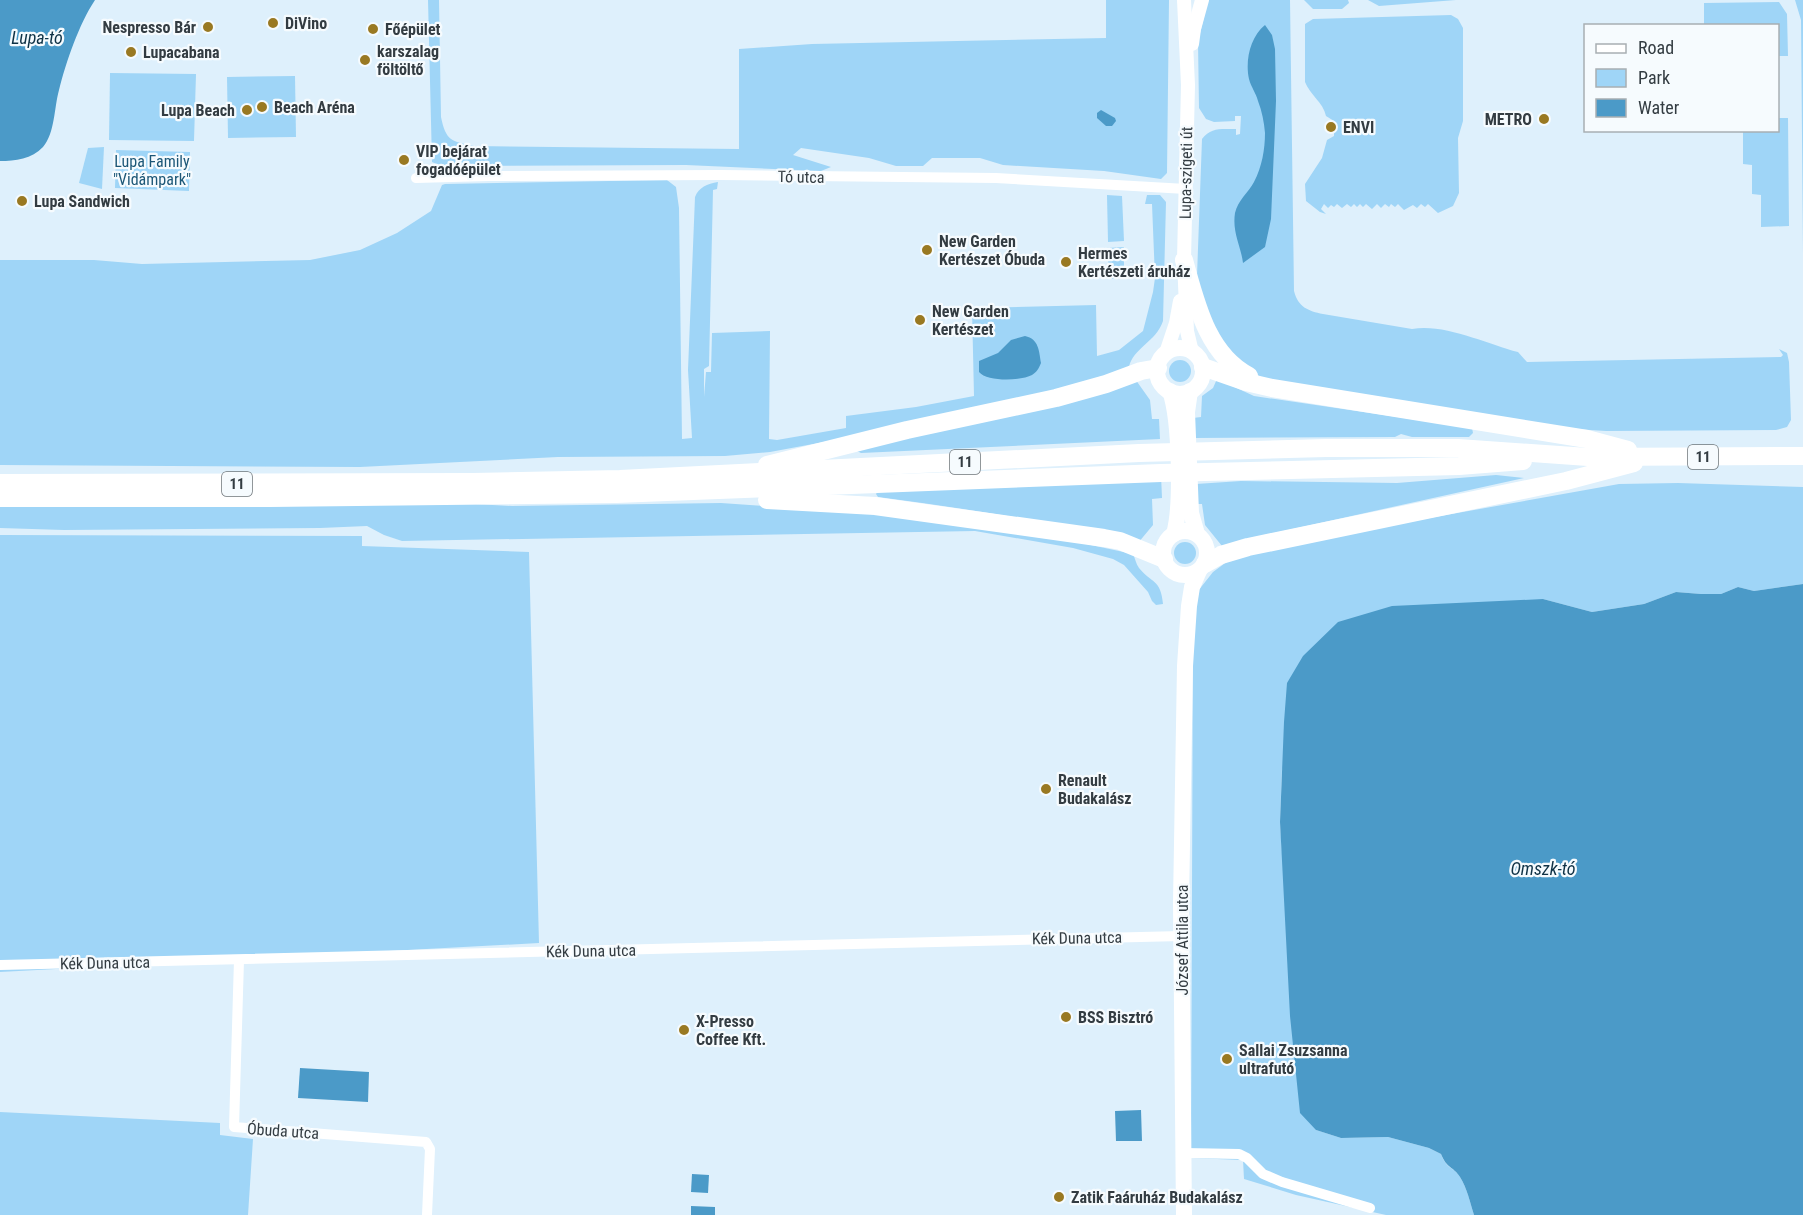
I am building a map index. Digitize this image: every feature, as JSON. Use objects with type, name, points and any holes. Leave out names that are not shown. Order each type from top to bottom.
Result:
[{"type":"main road","points":[[1184,260],[1206,330],[1229,363],[1246,375],[1272,388]]},
{"type":"main road","points":[[729,483],[906,430],[1056,398],[1106,384],[1162,361],[1180,348],[1192,352],[1198,357],[1203,367],[1200,381],[1190,391],[1181,412],[1184,514],[1174,534],[1165,545],[1167,564]]},
{"type":"main road","points":[[1162,361],[1160,381],[1170,391],[1181,412]]},
{"type":"main road","points":[[1203,367],[1246,382],[1272,388],[1587,439],[1656,457]]},
{"type":"main road","points":[[1170,391],[1179,393],[1190,391]]},
{"type":"main road","name":"11","points":[[0,498],[433,497],[729,483],[1459,466],[1588,457],[1803,456]]},
{"type":"main road","points":[[729,483],[760,499],[875,506],[1104,538],[1131,545],[1184,575],[1202,568],[1221,555],[1248,547],[1566,481],[1656,457]]},
{"type":"main road","name":"11","points":[[0,483],[729,483]]},
{"type":"main road","points":[[1184,514],[1208,551],[1202,568]]},
{"type":"main road","points":[[1174,534],[1186,531],[1197,534]]},
{"type":"main road","name":"József Attila utca","points":[[1167,564],[1179,594],[1185,666]]},
{"type":"main road","name":"József Attila utca","points":[[1185,1215],[1182,936],[1185,666],[1192,587],[1202,568]]},
{"type":"street","name":"Lupa-szigeti út","points":[[1184,0],[1188,85],[1184,260],[1187,331],[1192,352]]},
{"type":"street","name":"Lupa-szigeti út","points":[[1188,85],[1194,29],[1202,0]]},
{"type":"street","name":"Tó utca","points":[[416,178],[720,175],[996,178],[1186,189]]},
{"type":"street","name":"Lupa-szigeti út","points":[[1162,361],[1176,323],[1184,260]]},
{"type":"street","name":"Kék Duna utca","points":[[0,965],[1182,936]]},
{"type":"street","name":"Óbuda utca","points":[[239,960],[234,1127],[426,1142],[430,1149],[427,1215]]},
{"type":"street","points":[[1184,1153],[1239,1154],[1263,1174],[1282,1182],[1370,1208]]},
{"type":"green space","points":[[428,0],[439,0],[441,117],[445,131],[455,141],[474,146],[739,149],[739,49],[812,44],[1106,38],[1106,0],[1169,0],[1167,173],[1161,179],[1104,171],[1003,165],[980,158],[932,158],[923,166],[896,166],[869,158],[801,148],[793,155],[831,167],[821,171],[686,165],[441,166],[432,162]]},
{"type":"green space","points":[[1208,0],[1290,0],[1294,291],[1298,301],[1304,307],[1323,314],[1412,329],[1438,329],[1465,335],[1518,352],[1527,362],[1781,357],[1783,355],[1779,349],[1787,353],[1789,362],[1791,420],[1787,427],[1776,430],[1606,431],[1574,429],[1267,380],[1244,368],[1210,328],[1197,276],[1202,139],[1209,132],[1217,130],[1236,129],[1236,135],[1240,134],[1241,116],[1235,116],[1235,121],[1214,122],[1206,119],[1199,108],[1198,42]]},
{"type":"green space","points":[[1304,0],[1348,0],[1349,3],[1342,9],[1313,9]]},
{"type":"green space","points":[[1368,0],[1456,0],[1379,6]]},
{"type":"green space","points":[[1795,0],[1803,0],[1803,254],[1801,20]]},
{"type":"green space","points":[[1779,2],[1787,14],[1788,56],[1779,56],[1779,24],[1704,24],[1704,3]]},
{"type":"green space","points":[[1451,15],[1458,19],[1463,28],[1463,121],[1458,138],[1459,193],[1453,206],[1438,213],[1428,204],[1425,207],[1421,204],[1417,208],[1413,205],[1404,210],[1398,204],[1395,207],[1391,204],[1389,207],[1385,204],[1381,208],[1377,204],[1372,209],[1366,204],[1363,207],[1360,204],[1357,207],[1354,204],[1351,207],[1347,204],[1342,208],[1337,204],[1328,208],[1324,204],[1321,209],[1326,214],[1320,212],[1306,201],[1305,184],[1322,158],[1327,140],[1334,136],[1334,121],[1326,116],[1305,82],[1305,24],[1313,19]]},
{"type":"green space","points":[[110,73],[196,74],[194,141],[109,140]]},
{"type":"green space","name":"Beach Aréna","points":[[295,76],[296,137],[228,138],[227,77]]},
{"type":"green space","points":[[1779,118],[1788,118],[1789,226],[1761,227],[1761,195],[1752,194],[1752,165],[1743,164],[1743,132],[1779,132]]},
{"type":"green space","points":[[104,147],[102,189],[79,183],[88,148]]},
{"type":"green space","name":"Lupa Family \"Vidámpark\"","points":[[116,150],[190,152],[189,191],[115,188]]},
{"type":"green space","points":[[667,180],[676,187],[679,208],[682,439],[692,438],[688,370],[695,197],[701,188],[718,182],[717,189],[713,190],[709,366],[704,369],[704,397],[706,372],[711,372],[712,333],[770,331],[769,439],[777,440],[846,428],[846,416],[916,407],[974,396],[972,308],[1096,305],[1097,356],[1119,350],[1143,331],[1153,292],[1155,278],[1152,204],[1145,204],[1147,195],[1160,195],[1166,202],[1163,321],[1160,328],[1131,360],[1129,367],[1117,374],[1048,393],[867,434],[770,452],[725,456],[558,457],[360,467],[0,465],[0,260],[94,260],[142,264],[310,260],[360,250],[397,233],[431,211],[442,185],[445,184]]},
{"type":"green space","points":[[1107,195],[1122,196],[1124,241],[1108,242]]},
{"type":"green space","points":[[1124,247],[1124,279],[1109,279],[1108,248]]},
{"type":"green space","points":[[1180,360],[1188,363],[1191,371],[1188,379],[1180,382],[1172,379],[1169,371],[1172,363]]},
{"type":"green space","points":[[1133,376],[1150,400],[1152,419],[1159,419],[1160,439],[861,453],[857,451]]},
{"type":"green space","points":[[1217,379],[1254,396],[1472,428],[1473,433],[1469,437],[1412,437],[1401,434],[1395,437],[1193,438],[1193,418],[1201,417],[1202,396],[1213,388]]},
{"type":"green space","points":[[1161,475],[1162,498],[1152,499],[1153,525],[1138,543],[1042,522],[878,497],[876,494],[878,491]]},
{"type":"green space","points":[[1496,475],[1524,478],[1222,546],[1205,525],[1202,504],[1196,504],[1196,484],[1241,481],[1397,483]]},
{"type":"green space","points":[[1678,483],[1803,487],[1803,584],[1754,591],[1738,587],[1721,594],[1676,592],[1644,604],[1592,612],[1543,599],[1282,769],[1280,822],[1282,853],[1316,1130],[1341,1138],[1388,1137],[1429,1148],[1441,1154],[1462,1181],[1474,1215],[1386,1215],[1296,1195],[1244,1179],[1243,1160],[1191,1158],[1193,623],[1198,591],[1213,572],[1232,558],[1290,543],[1619,484]]},
{"type":"green space","points":[[0,502],[458,503],[512,506],[721,503],[931,518],[1058,538],[1133,554],[1139,568],[1158,586],[1163,604],[1156,605],[1148,592],[1124,565],[1113,559],[1073,548],[975,531],[402,541],[367,526],[64,530],[0,528]]},
{"type":"green space","points":[[0,535],[362,536],[362,546],[529,552],[539,943],[0,972]]},
{"type":"green space","points":[[1185,542],[1193,545],[1196,553],[1193,561],[1185,564],[1177,561],[1174,553],[1177,545]]},
{"type":"green space","points":[[0,1112],[220,1123],[220,1135],[253,1139],[248,1215],[0,1215]]},
{"type":"water","name":"Lupa-tó","points":[[0,0],[95,0],[78,32],[69,56],[47,141],[39,151],[29,157],[0,161]]},
{"type":"water","points":[[1265,25],[1272,35],[1275,49],[1276,101],[1271,219],[1265,247],[1243,263],[1236,233],[1235,213],[1238,204],[1257,176],[1265,139],[1262,113],[1249,79],[1248,57],[1252,43]]},
{"type":"water","points":[[1101,110],[1115,118],[1116,121],[1112,126],[1106,126],[1097,118],[1097,113]]},
{"type":"water","points":[[1025,336],[1036,343],[1039,350],[1041,363],[1034,374],[1004,380],[989,378],[979,372],[979,361],[998,353],[1011,340]]},
{"type":"water","name":"Omszk-tó","points":[[1803,584],[1803,1215],[1474,1215],[1462,1181],[1441,1154],[1429,1148],[1388,1137],[1341,1138],[1316,1130],[1300,1113],[1290,1016],[1280,822],[1287,683],[1303,656],[1338,622],[1392,606],[1543,599],[1592,612],[1644,604],[1676,592],[1721,594],[1738,587],[1754,591]]},
{"type":"water","points":[[300,1068],[369,1072],[368,1102],[298,1098]]},
{"type":"water","points":[[1141,1110],[1142,1141],[1116,1141],[1115,1111]]},
{"type":"water","points":[[692,1174],[709,1175],[708,1193],[691,1192]]},
{"type":"water","points":[[691,1206],[715,1207],[715,1215],[691,1215]]},
{"type":"place","name":"DiVino","points":[[273,23]]},
{"type":"place","name":"Nespresso Bár","points":[[208,27]]},
{"type":"place","name":"Főépület","points":[[373,29]]},
{"type":"place","name":"Lupacabana","points":[[131,52]]},
{"type":"place","name":"karszalag föltöltő","points":[[365,60]]},
{"type":"place","name":"Beach Aréna","points":[[262,107]]},
{"type":"place","name":"Lupa Beach","points":[[247,110]]},
{"type":"place","name":"METRO","points":[[1544,119]]},
{"type":"place","name":"ENVI","points":[[1331,127]]},
{"type":"place","name":"VIP bejárat fogadóépület","points":[[404,160]]},
{"type":"place","name":"Lupa Sandwich","points":[[22,201]]},
{"type":"place","name":"New Garden Kertészet Óbuda","points":[[927,250]]},
{"type":"place","name":"Hermes Kertészeti áruház","points":[[1066,262]]},
{"type":"place","name":"New Garden Kertészet","points":[[920,320]]},
{"type":"place","name":"Renault Budakalász","points":[[1046,789]]},
{"type":"place","name":"BSS Bisztró","points":[[1066,1017]]},
{"type":"place","name":"X-Presso Coffee Kft.","points":[[684,1030]]},
{"type":"place","name":"Sallai Zsuzsanna ultrafutó","points":[[1227,1059]]},
{"type":"place","name":"Zatik Faáruház Budakalász","points":[[1059,1197]]}]
